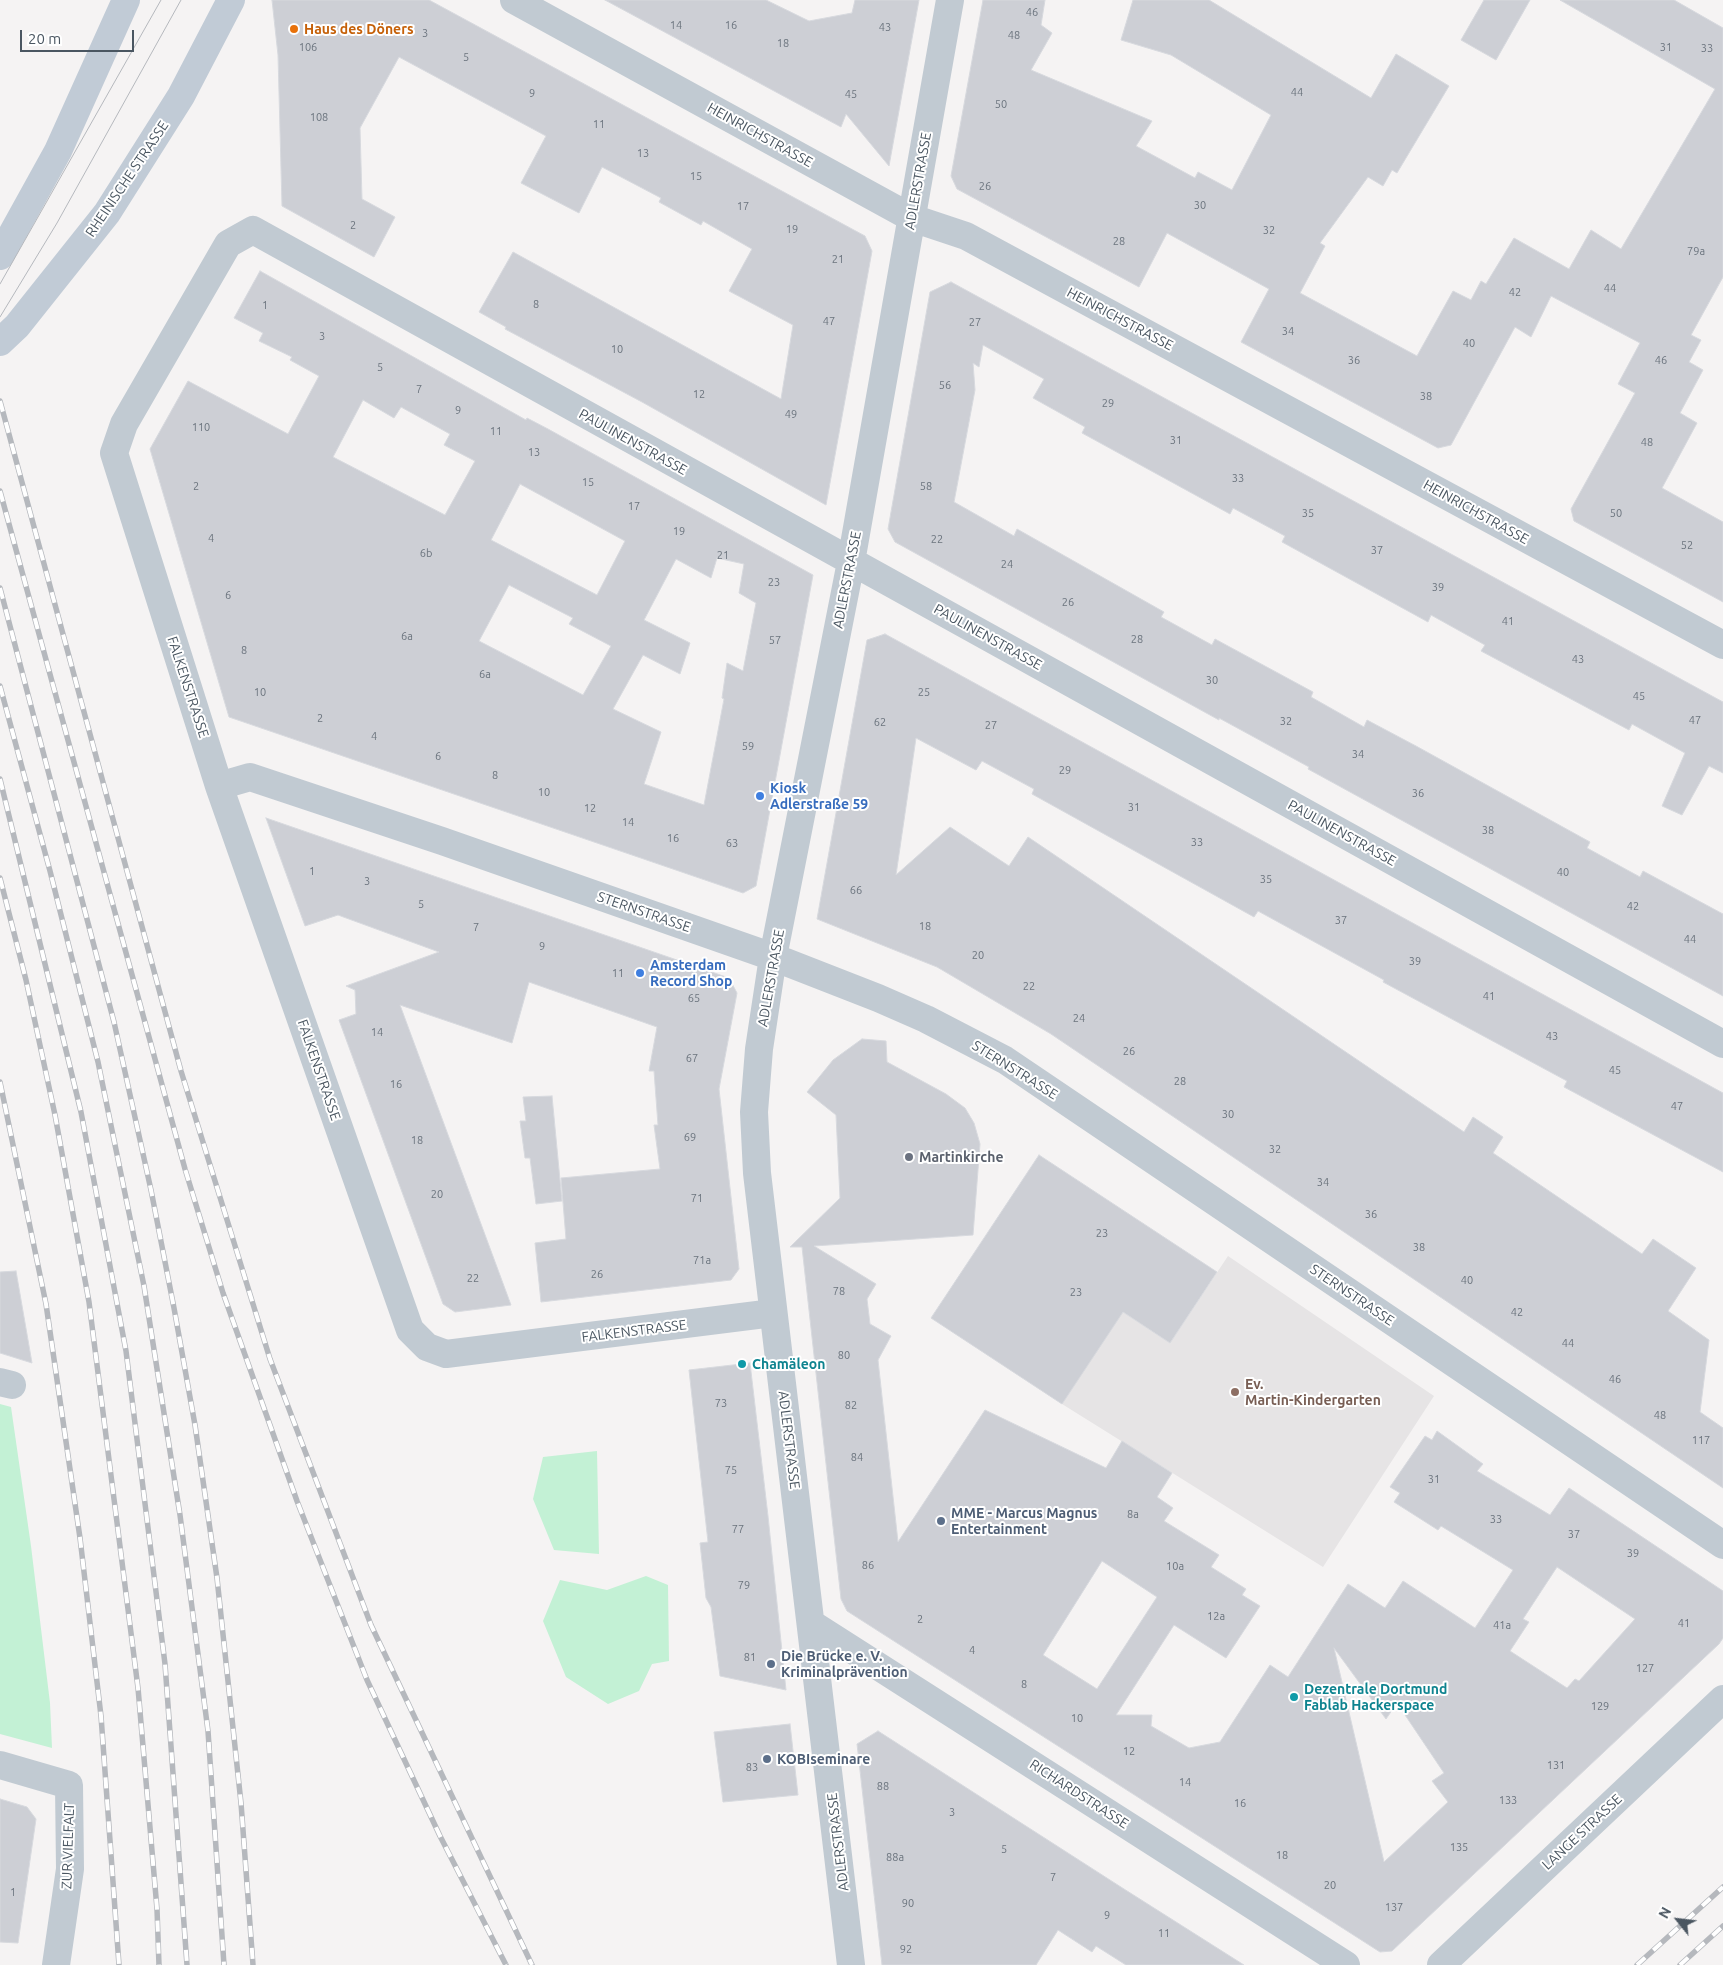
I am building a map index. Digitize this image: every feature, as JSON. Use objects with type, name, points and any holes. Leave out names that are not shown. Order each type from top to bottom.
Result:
[{"type":"main road","points":[[0,256],[58,151],[126,0]]},
{"type":"main road","name":"RHEINISCHE STRASSE","points":[[8,334],[101,220],[137,167],[181,96],[231,0]]},
{"type":"street","name":"HEINRICHSTRASSE","points":[[514,0],[912,218],[966,236],[1723,645]]},
{"type":"street","name":"ADLERSTRASSE","points":[[852,1965],[773,1313],[757,1173],[754,1112],[759,1049],[773,957],[852,562],[950,0]]},
{"type":"street","name":"PAULINENSTRASSE","points":[[253,230],[1723,1044]]},
{"type":"street","name":"FALKENSTRASSE","points":[[253,230],[228,244],[124,424],[114,453],[220,786],[410,1330],[427,1348],[446,1354],[773,1313]]},
{"type":"street","name":"STERNSTRASSE","points":[[220,786],[250,777],[442,841],[773,957],[886,1001],[1004,1060],[1723,1546]]},
{"type":"street","name":"RICHARDSTRASSE","points":[[812,1624],[1346,1965]]},
{"type":"street","name":"LANGE STRASSE","points":[[1440,1965],[1723,1699]]},
{"type":"street","name":"ZUR VIELFALT","points":[[0,1765],[69,1785],[70,1869],[56,1965]]},
{"type":"shaded area","name":"Ev. Martin-Kindergarten","points":[[1228,1256],[1434,1396],[1323,1567],[1062,1404],[931,1318],[1123,1312],[1170,1343]]},
{"type":"green space","points":[[0,1404],[11,1407],[31,1546],[50,1703],[52,1748],[0,1734]]},
{"type":"green space","points":[[597,1451],[599,1554],[554,1550],[533,1499],[543,1457]]},
{"type":"green space","points":[[646,1576],[668,1585],[669,1661],[652,1664],[639,1691],[608,1704],[566,1677],[543,1621],[560,1580],[607,1590]]},
{"type":"building","points":[[272,0],[429,0],[865,236],[872,251],[826,505],[642,402],[505,329],[506,327],[479,312],[513,252],[781,399],[793,325],[729,291],[752,249],[703,221],[701,225],[659,202],[661,198],[602,167],[579,213],[521,183],[546,136],[399,57],[360,128],[362,199],[395,217],[374,257],[282,206],[278,55]]},
{"type":"building","points":[[605,0],[766,0],[809,21],[852,13],[855,0],[919,0],[889,166],[846,114],[841,127]]},
{"type":"building","points":[[983,0],[1045,0],[1041,25],[1052,33],[1031,70],[1152,121],[1136,146],[1195,178],[1198,172],[1232,190],[1271,115],[1171,55],[1121,40],[1133,0],[1209,0],[1371,98],[1396,54],[1449,86],[1397,173],[1392,170],[1383,186],[1368,177],[1320,243],[1325,246],[1300,293],[1417,356],[1453,291],[1471,300],[1481,281],[1486,284],[1514,238],[1569,269],[1591,230],[1621,249],[1715,89],[1560,0],[1674,0],[1723,28],[1723,277],[1691,335],[1701,340],[1689,362],[1703,370],[1680,413],[1697,423],[1662,488],[1723,522],[1723,602],[1574,521],[1571,509],[1635,393],[1618,384],[1640,343],[1551,296],[1531,337],[1515,327],[1451,445],[1438,448],[1241,342],[1269,289],[1167,233],[1139,287],[957,189],[951,176]]},
{"type":"building","points":[[1484,0],[1530,0],[1496,60],[1461,40]]},
{"type":"building","points":[[260,271],[526,420],[527,418],[548,429],[813,575],[756,886],[743,893],[229,717],[150,449],[188,381],[288,434],[319,376],[290,360],[292,357],[259,341],[263,333],[234,318]],"holes":[[[363,400],[394,418],[401,407],[450,434],[444,445],[475,461],[445,515],[333,457]],[[520,484],[625,541],[597,595],[491,540]],[[717,558],[744,564],[739,593],[756,603],[743,671],[727,663],[722,698],[724,699],[704,805],[644,784],[661,732],[613,709],[643,655],[680,674],[690,643],[644,620],[676,559],[711,578]],[[509,585],[573,618],[569,624],[611,646],[583,695],[479,641]]]},
{"type":"building","points":[[951,282],[1723,702],[1723,773],[1709,766],[1682,815],[1662,806],[1685,753],[1632,724],[1629,730],[1481,651],[1485,645],[1431,615],[1428,622],[1282,542],[1285,536],[1233,508],[1230,514],[1082,433],[1085,427],[1033,398],[1044,379],[983,345],[979,367],[973,363],[975,390],[954,502],[1014,536],[1017,529],[1164,612],[1161,617],[1212,645],[1215,639],[1313,692],[1311,697],[1364,727],[1367,720],[1416,746],[1590,842],[1587,848],[1640,877],[1643,871],[1723,914],[1723,996],[1308,769],[1309,767],[1219,718],[1219,720],[895,542],[888,529],[930,292]]},
{"type":"building","points":[[885,634],[1723,1093],[1723,1172],[1564,1087],[1567,1081],[1383,982],[1384,980],[1258,911],[1254,917],[1032,794],[1034,789],[982,761],[976,770],[916,738],[896,875],[950,827],[1009,866],[1028,837],[1464,1132],[1473,1117],[1503,1137],[1493,1153],[1642,1254],[1653,1239],[1696,1268],[1668,1311],[1709,1340],[1700,1412],[1723,1428],[1723,1488],[1051,1034],[937,967],[817,919],[867,640]]},
{"type":"building","points":[[266,818],[729,978],[737,993],[719,1089],[739,1269],[731,1280],[541,1302],[535,1243],[566,1239],[561,1178],[660,1169],[654,1125],[658,1125],[654,1071],[649,1071],[657,1027],[529,982],[512,1043],[400,1005],[511,1305],[455,1312],[443,1304],[339,1020],[356,1014],[355,990],[346,986],[439,952],[338,915],[305,926]]},
{"type":"building","points":[[862,1039],[886,1041],[887,1062],[946,1094],[965,1108],[974,1123],[980,1144],[973,1235],[814,1246],[876,1284],[867,1299],[870,1324],[891,1336],[878,1360],[898,1542],[985,1410],[1106,1468],[1122,1441],[1172,1473],[1157,1497],[1173,1508],[1164,1521],[1219,1555],[1211,1567],[1246,1589],[1242,1595],[1260,1606],[1226,1658],[1174,1625],[1116,1715],[1152,1715],[1151,1726],[1189,1748],[1220,1742],[1270,1665],[1288,1677],[1348,1584],[1385,1608],[1403,1581],[1475,1628],[1513,1570],[1441,1526],[1438,1530],[1394,1502],[1400,1493],[1390,1487],[1425,1436],[1432,1440],[1437,1431],[1483,1464],[1477,1471],[1550,1515],[1569,1488],[1723,1591],[1723,1638],[1719,1644],[1392,1951],[1380,1952],[847,1611],[841,1599],[802,1247],[790,1247],[840,1198],[836,1115],[807,1092],[833,1060]],"holes":[[[1102,1561],[1157,1597],[1097,1689],[1043,1655]],[[1557,1567],[1635,1619],[1579,1681],[1575,1679],[1567,1688],[1510,1651],[1529,1622],[1523,1619]],[[1334,1648],[1386,1719],[1397,1703],[1444,1773],[1432,1781],[1448,1802],[1384,1862]]]},
{"type":"building","points":[[552,1096],[562,1201],[536,1204],[530,1158],[525,1158],[520,1121],[526,1121],[523,1097]]},
{"type":"building","points":[[1039,1155],[1217,1272],[1170,1343],[1123,1312],[1062,1404],[931,1318]]},
{"type":"building","points":[[16,1271],[32,1363],[0,1353],[0,1272]]},
{"type":"building","points":[[750,1363],[786,1690],[720,1676],[711,1607],[706,1598],[700,1543],[708,1542],[689,1370]]},
{"type":"building","points":[[790,1724],[798,1795],[723,1802],[714,1732]]},
{"type":"building","points":[[878,1731],[1244,1965],[1126,1965],[1096,1946],[1092,1952],[1058,1930],[1036,1965],[882,1965],[857,1744]]},
{"type":"building","points":[[0,1799],[27,1807],[36,1819],[18,1943],[0,1942]]},
{"type":"tram line","points":[[0,284],[161,0]]},
{"type":"tram line","points":[[0,317],[57,223],[181,0]]},
{"type":"railway","points":[[0,401],[181,1071],[270,1359],[371,1625],[532,1965]]},
{"type":"railway","points":[[0,491],[185,1169],[223,1293],[297,1501],[367,1680],[440,1836],[506,1965]]},
{"type":"railway","points":[[0,588],[114,1022],[151,1190],[174,1308],[195,1425],[217,1578],[241,1803],[253,1965]]},
{"type":"railway","points":[[0,686],[50,871],[98,1062],[144,1286],[180,1515],[208,1731],[224,1965]]},
{"type":"railway","points":[[0,779],[81,1112],[126,1351],[165,1664],[187,1965]]},
{"type":"railway","points":[[0,878],[26,980],[55,1115],[89,1302],[138,1688],[157,1909],[159,1965]]},
{"type":"railway","points":[[0,1082],[46,1304],[80,1538],[101,1716],[119,1965]]},
{"type":"railway","points":[[1637,1965],[1723,1887]]},
{"type":"railway","points":[[1680,1965],[1723,1926]]},
{"type":"place","name":"Haus des Döners","points":[[294,29]]},
{"type":"place","name":"Kiosk Adlerstraße 59","points":[[760,796]]},
{"type":"place","name":"Amsterdam Record Shop","points":[[640,973]]},
{"type":"place","name":"Martinkirche","points":[[909,1157]]},
{"type":"place","name":"Chamäleon","points":[[742,1364]]},
{"type":"place","name":"Ev. Martin-Kindergarten","points":[[1235,1392]]},
{"type":"place","name":"MME - Marcus Magnus Entertainment","points":[[941,1521]]},
{"type":"place","name":"Die Brücke e. V. Kriminalprävention","points":[[771,1664]]},
{"type":"place","name":"Dezentrale Dortmund Fablab Hackerspace","points":[[1294,1697]]},
{"type":"place","name":"KOBIseminare","points":[[767,1759]]}]
